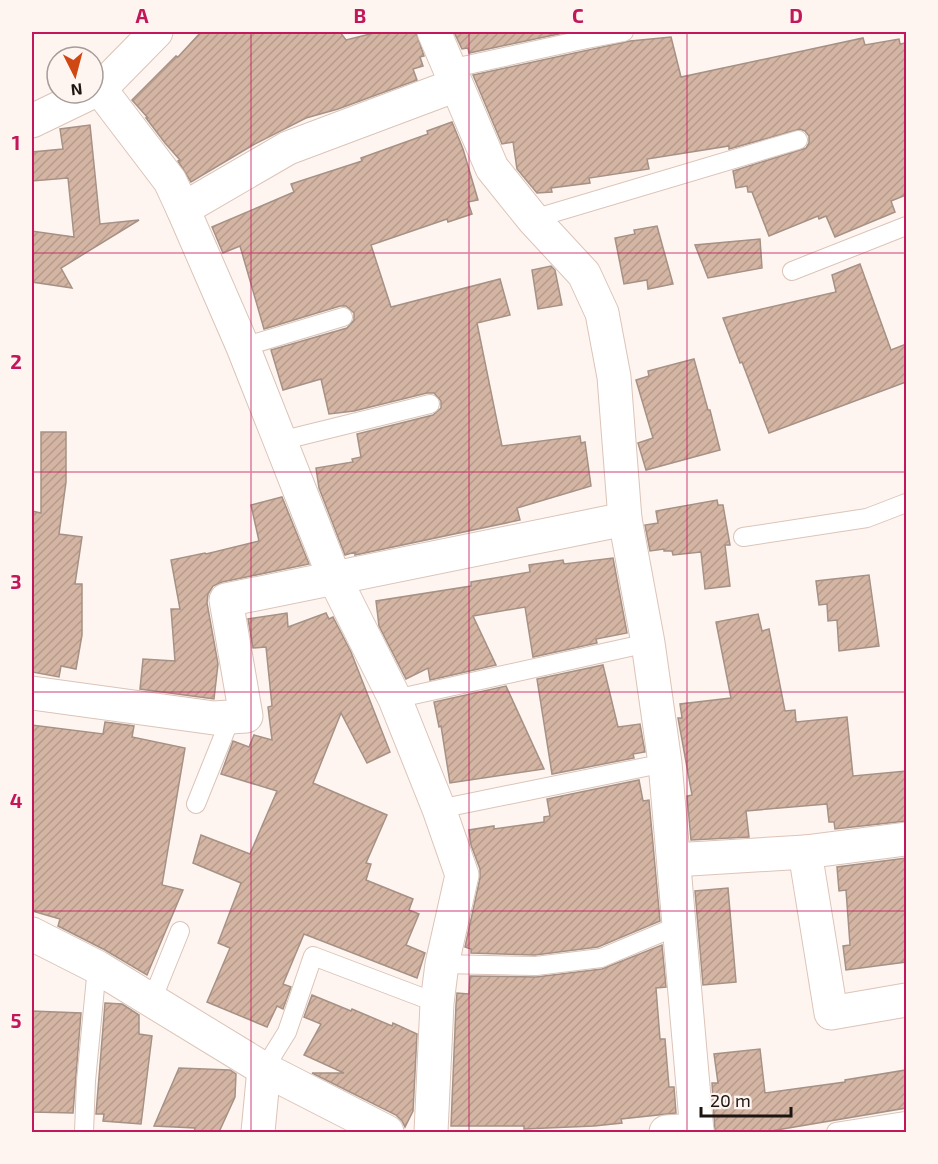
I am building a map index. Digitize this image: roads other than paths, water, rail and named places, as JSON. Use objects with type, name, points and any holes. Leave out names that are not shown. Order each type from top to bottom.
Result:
[{"type":"street","points":[[105,81],[156,32]]},
{"type":"street","points":[[434,32],[492,168],[533,219],[584,274],[603,313],[614,377],[625,519],[648,643],[665,763],[680,925],[686,1132]]},
{"type":"street","points":[[183,209],[288,148],[452,77]]},
{"type":"street","points":[[105,104],[170,181],[183,209],[243,346],[334,577],[395,699],[462,875],[442,964],[437,1003],[431,1132]]},
{"type":"street","points":[[32,121],[65,105]]},
{"type":"street","points":[[32,693],[214,718],[246,716],[226,600],[625,519]]},
{"type":"street","points":[[674,860],[805,852],[906,839]]},
{"type":"street","points":[[805,852],[831,1013],[906,1000]]},
{"type":"street","points":[[32,934],[98,967],[264,1069],[387,1132]]},
{"type":"street","points":[[258,1132],[264,1069]]},
{"type":"lane","points":[[452,77],[581,36],[624,32]]},
{"type":"lane","points":[[533,219],[798,140]]},
{"type":"lane","points":[[792,272],[906,226]]},
{"type":"lane","points":[[243,346],[343,317]]},
{"type":"lane","points":[[280,441],[430,404]]},
{"type":"lane","points":[[743,537],[867,518],[906,503]]},
{"type":"lane","points":[[395,699],[648,643]]},
{"type":"lane","points":[[196,804],[231,717]]},
{"type":"lane","points":[[438,809],[665,763]]},
{"type":"lane","points":[[442,964],[536,966],[601,958],[680,925]]},
{"type":"lane","points":[[152,1000],[180,931]]},
{"type":"lane","points":[[264,1069],[287,1032],[313,956],[437,1003]]},
{"type":"lane","points":[[84,1132],[86,1081],[98,967]]},
{"type":"lane","points":[[836,1132],[906,1120]]}]
